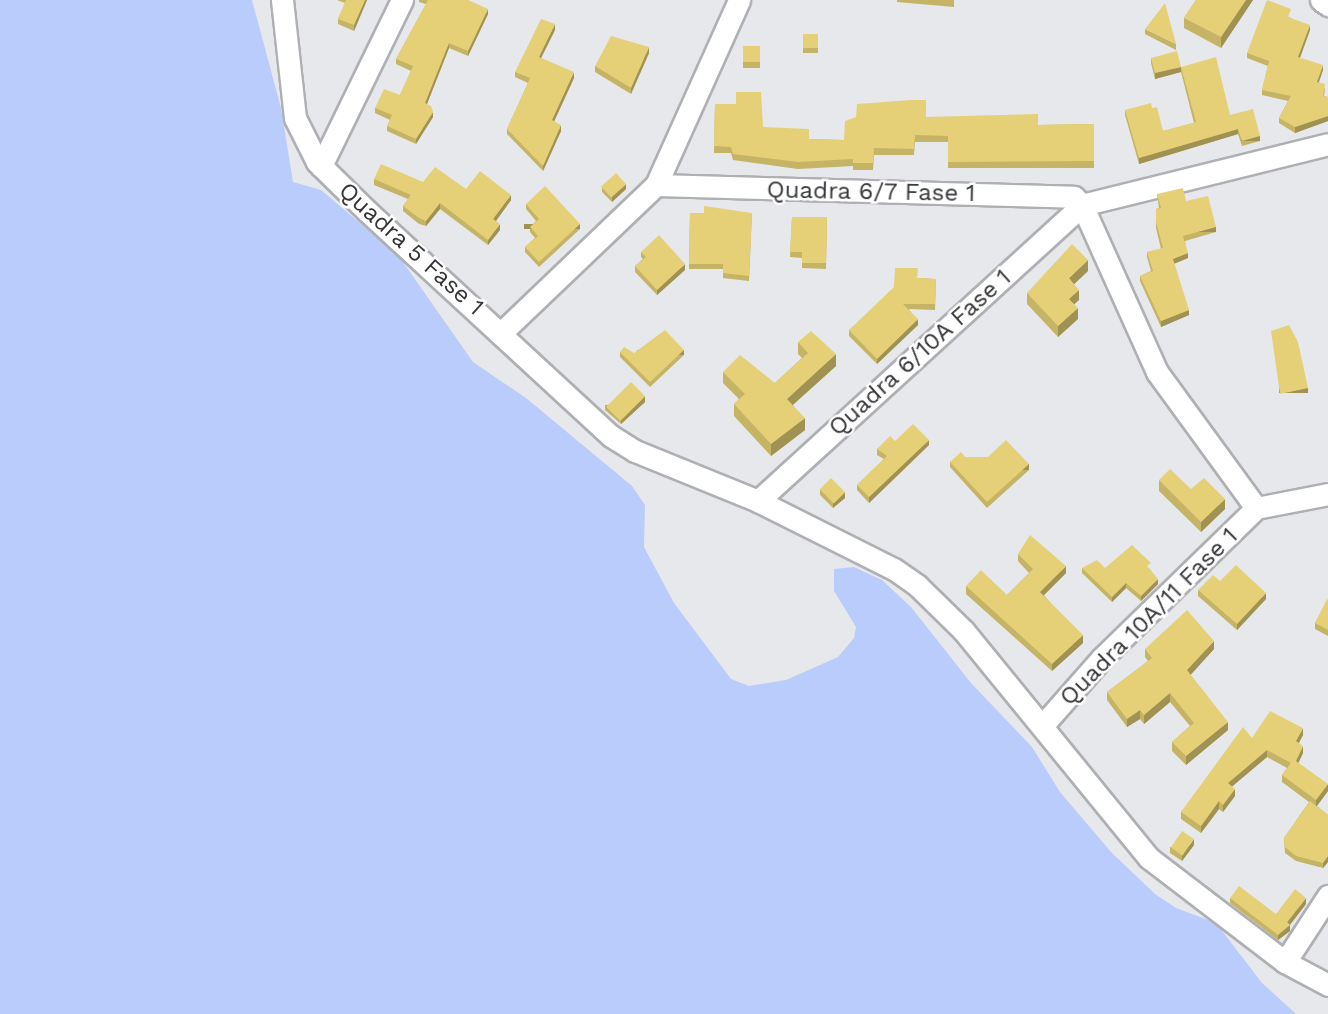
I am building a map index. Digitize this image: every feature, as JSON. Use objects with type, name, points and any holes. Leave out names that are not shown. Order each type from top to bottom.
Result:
[{"type":"street","name":"Quadra 5 Fase 1","points":[[282,0],[291,103],[306,144],[321,166],[611,436],[635,451],[758,501],[894,569],[918,586],[963,630],[1149,858],[1285,962],[1328,985]]},
{"type":"street","points":[[321,166],[402,0]]},
{"type":"street","points":[[502,332],[656,185],[739,0]]},
{"type":"street","points":[[1321,0],[1328,5]]},
{"type":"street","points":[[1328,144],[1082,205],[1157,372],[1256,509],[1328,494]]},
{"type":"street","name":"Quadra 6/7 Fase 1","points":[[656,185],[853,194],[1069,196],[1082,205]]},
{"type":"street","name":"Quadra 6/10A Fase 1","points":[[758,501],[1082,205]]},
{"type":"street","name":"Quadra 10A/11 Fase 1","points":[[1042,726],[1102,658],[1256,509]]},
{"type":"street","points":[[1285,962],[1328,896]]},
{"type":"shaded area","points":[[0,0],[252,0],[281,108],[293,182],[321,190],[398,255],[473,362],[526,398],[632,486],[645,505],[644,547],[674,603],[731,679],[749,686],[786,680],[838,657],[854,638],[856,627],[834,591],[834,569],[854,567],[882,580],[911,607],[971,683],[1032,747],[1060,792],[1111,852],[1155,894],[1176,908],[1216,923],[1262,983],[1296,1014],[0,1014]]},
{"type":"building","points":[[346,0],[365,0],[354,25],[338,19]]},
{"type":"building","points":[[428,0],[468,0],[488,9],[468,51],[449,43],[425,103],[431,106],[433,112],[416,139],[387,126],[392,115],[375,108],[384,89],[400,95],[413,66],[396,59]]},
{"type":"building","points":[[1196,0],[1246,0],[1221,37],[1184,18]]},
{"type":"building","points":[[1267,0],[1291,9],[1288,17],[1310,25],[1298,57],[1323,65],[1317,82],[1325,84],[1323,96],[1328,97],[1328,116],[1295,127],[1279,118],[1291,96],[1262,90],[1269,61],[1247,53]]},
{"type":"building","points":[[1165,3],[1176,44],[1145,29]]},
{"type":"building","points":[[541,19],[555,24],[539,57],[574,72],[552,120],[561,125],[543,166],[507,129],[530,78],[515,72]]},
{"type":"building","points":[[803,34],[818,34],[818,48],[803,48]]},
{"type":"building","points":[[611,36],[649,47],[631,88],[595,66]]},
{"type":"building","points":[[743,46],[760,46],[760,62],[743,62]]},
{"type":"building","points":[[1177,51],[1181,67],[1155,73],[1151,58]]},
{"type":"building","points":[[1216,57],[1230,115],[1253,109],[1260,136],[1242,141],[1238,129],[1139,158],[1125,110],[1151,103],[1152,108],[1157,107],[1163,131],[1196,122],[1181,67]]},
{"type":"building","points":[[736,92],[761,92],[763,127],[809,129],[809,139],[844,140],[845,121],[856,117],[857,104],[911,100],[926,100],[926,117],[1038,114],[1038,125],[1094,124],[1094,161],[948,162],[948,136],[915,135],[914,149],[874,148],[873,163],[853,163],[853,159],[798,162],[733,154],[731,147],[714,146],[715,104],[736,104]]},
{"type":"building","points":[[381,164],[423,182],[435,167],[466,189],[480,171],[511,195],[493,219],[500,224],[488,240],[440,203],[426,221],[419,218],[403,206],[411,195],[374,179]]},
{"type":"building","points":[[616,173],[626,184],[611,198],[601,186]]},
{"type":"building","points":[[545,186],[580,224],[539,262],[525,247],[538,236],[530,227],[539,219],[526,204]]},
{"type":"building","points":[[1183,188],[1186,201],[1208,196],[1216,227],[1183,236],[1188,253],[1173,259],[1189,310],[1161,321],[1140,276],[1153,271],[1147,252],[1163,248],[1156,222],[1156,209],[1161,208],[1157,194]]},
{"type":"building","points":[[704,206],[752,213],[749,276],[723,273],[723,264],[689,264],[690,213],[704,213]]},
{"type":"building","points":[[792,217],[827,217],[826,263],[802,263],[802,252],[790,252]]},
{"type":"building","points":[[659,235],[685,264],[657,290],[635,266],[646,257],[641,252]]},
{"type":"building","points":[[1072,244],[1088,260],[1069,278],[1079,290],[1069,299],[1078,308],[1058,326],[1027,293]]},
{"type":"building","points":[[895,268],[918,268],[917,278],[936,279],[935,304],[903,304],[918,319],[877,359],[849,330],[894,287]]},
{"type":"building","points":[[1289,325],[1298,342],[1308,388],[1280,394],[1271,331]]},
{"type":"building","points":[[665,330],[684,350],[650,382],[620,352],[624,347],[634,353]]},
{"type":"building","points":[[811,331],[836,354],[787,399],[805,418],[771,444],[734,404],[745,394],[723,372],[740,355],[775,383],[808,353],[798,342]]},
{"type":"building","points":[[631,382],[645,396],[620,421],[606,407]]},
{"type":"building","points":[[913,424],[929,440],[869,497],[857,485],[887,456],[877,449],[890,436],[895,441]]},
{"type":"building","points":[[1006,440],[1029,464],[987,502],[950,462],[961,452],[965,457],[988,457]]},
{"type":"building","points":[[1170,469],[1191,489],[1204,478],[1225,499],[1201,522],[1159,480]]},
{"type":"building","points":[[831,478],[845,492],[834,503],[820,489]]},
{"type":"building","points":[[1030,535],[1066,566],[1040,592],[1083,635],[1052,664],[966,586],[981,570],[1007,595],[1033,569],[1018,554]]},
{"type":"building","points":[[1132,545],[1151,563],[1147,566],[1158,579],[1141,596],[1126,583],[1112,597],[1082,568],[1097,560],[1105,568]]},
{"type":"building","points":[[1236,565],[1266,593],[1237,624],[1198,590],[1213,575],[1220,581]]},
{"type":"building","points":[[1328,600],[1328,630],[1315,623]]},
{"type":"building","points":[[1187,610],[1214,641],[1187,670],[1228,722],[1186,756],[1172,742],[1194,723],[1170,693],[1144,715],[1140,710],[1127,719],[1107,692],[1152,658],[1145,649]]},
{"type":"building","points":[[1270,711],[1303,728],[1296,741],[1303,746],[1296,761],[1328,784],[1316,800],[1282,775],[1291,763],[1267,750],[1228,783],[1235,789],[1223,805],[1219,801],[1201,826],[1181,812],[1243,727],[1252,738]]},
{"type":"building","points":[[1310,801],[1328,815],[1328,856],[1323,863],[1296,856],[1285,847],[1284,838]]},
{"type":"building","points":[[1182,831],[1194,839],[1182,855],[1171,848]]},
{"type":"building","points":[[1239,886],[1276,914],[1295,889],[1306,898],[1287,922],[1290,925],[1278,935],[1230,898]]}]
